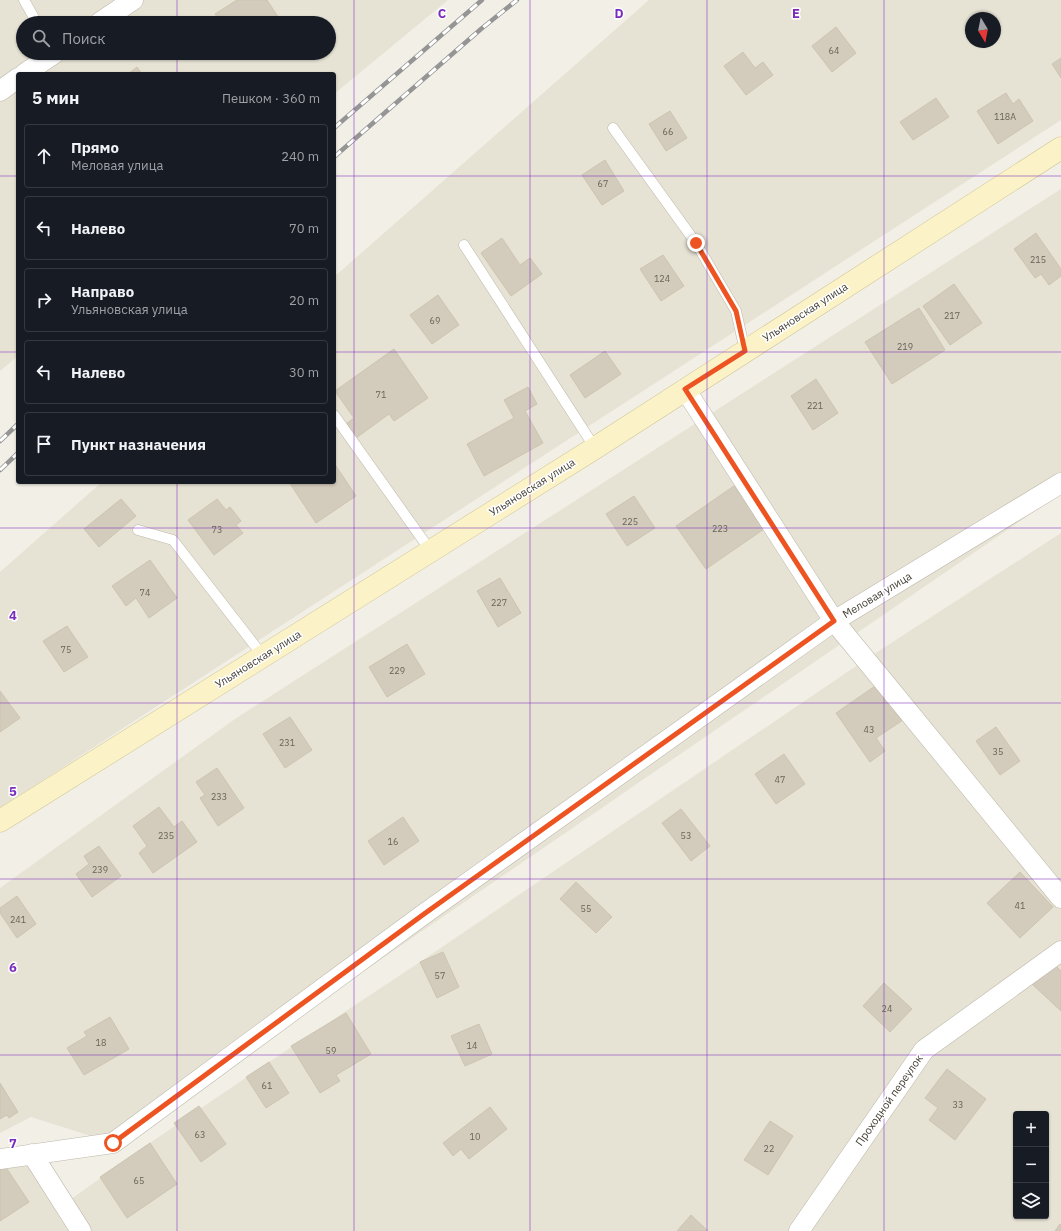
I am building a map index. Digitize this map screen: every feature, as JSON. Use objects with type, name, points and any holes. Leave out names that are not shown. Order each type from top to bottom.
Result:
[{"type":"main road","name":"Ульяновская улица","points":[[0,821],[594,448],[1061,148]]},
{"type":"street","points":[[109,16],[133,0]]},
{"type":"street","points":[[27,72],[44,60]]},
{"type":"street","points":[[0,90],[16,79]]},
{"type":"street","points":[[685,389],[834,621],[1061,898]]},
{"type":"street","name":"Меловая улица","points":[[0,1159],[113,1143],[424,914],[834,621],[1061,483]]},
{"type":"street","name":"Проходной переулок","points":[[799,1231],[924,1050],[1061,951]]},
{"type":"street","points":[[32,1154],[81,1231]]},
{"type":"lane","points":[[24,0],[33,16]]},
{"type":"lane","points":[[613,128],[696,243],[736,311],[745,351]]},
{"type":"lane","points":[[464,245],[594,448]]},
{"type":"lane","points":[[336,418],[430,550]]},
{"type":"lane","points":[[138,530],[173,540],[263,656]]},
{"type":"shaded area","points":[[0,0],[448,0],[336,92],[336,72],[16,72],[16,358],[0,371]]},
{"type":"shaded area","points":[[649,0],[1061,0],[1061,120],[0,808],[0,572],[100,484],[336,484],[336,275]]},
{"type":"shaded area","points":[[1061,189],[1061,493],[113,1143],[31,1117],[0,1133],[0,888],[235,719]]},
{"type":"shaded area","points":[[1061,533],[1061,1231],[0,1231],[0,1170],[32,1154],[64,1204],[269,1062],[420,962],[865,660]]},
{"type":"building","points":[[237,0],[267,0],[277,16],[217,16],[215,14]]},
{"type":"building","points":[[836,27],[856,53],[832,72],[812,46]]},
{"type":"building","points":[[743,52],[755,68],[763,62],[773,75],[746,95],[724,66]]},
{"type":"building","points":[[1061,58],[1061,78],[1052,64]]},
{"type":"building","points":[[137,67],[141,72],[131,72]]},
{"type":"building","points":[[1006,93],[1013,104],[1019,99],[1033,121],[998,144],[977,111]]},
{"type":"building","points":[[936,98],[949,117],[913,140],[900,122]]},
{"type":"building","points":[[670,111],[687,138],[666,151],[649,124]]},
{"type":"building","points":[[605,160],[624,191],[602,205],[582,175]]},
{"type":"building","points":[[1036,233],[1061,269],[1061,276],[1049,285],[1041,274],[1035,278],[1014,249]]},
{"type":"building","points":[[502,238],[520,265],[530,258],[542,274],[511,296],[481,253]]},
{"type":"building","points":[[663,255],[684,286],[661,301],[640,269]]},
{"type":"building","points":[[954,284],[982,323],[950,345],[923,306]]},
{"type":"building","points":[[438,295],[459,325],[432,344],[410,315]]},
{"type":"building","points":[[919,308],[945,350],[892,384],[865,342]]},
{"type":"building","points":[[394,349],[428,398],[394,421],[389,414],[356,438],[346,424],[354,418],[336,390]]},
{"type":"building","points":[[605,351],[621,374],[585,398],[570,375]]},
{"type":"building","points":[[816,379],[838,413],[813,430],[791,396]]},
{"type":"building","points":[[528,387],[537,404],[525,411],[543,443],[484,476],[467,444],[514,418],[504,400]]},
{"type":"building","points":[[336,466],[356,496],[316,523],[290,484],[336,484]]},
{"type":"building","points":[[734,486],[764,529],[706,569],[676,526]]},
{"type":"building","points":[[634,496],[655,528],[627,546],[606,514]]},
{"type":"building","points":[[121,499],[136,516],[99,547],[84,529]]},
{"type":"building","points":[[217,499],[226,510],[230,507],[241,521],[236,525],[243,533],[214,555],[188,520]]},
{"type":"building","points":[[150,560],[177,598],[149,618],[136,598],[126,606],[112,586]]},
{"type":"building","points":[[500,578],[521,613],[498,627],[477,591]]},
{"type":"building","points":[[67,626],[88,657],[64,672],[43,641]]},
{"type":"building","points":[[407,644],[425,674],[387,697],[369,667]]},
{"type":"building","points":[[878,684],[903,720],[876,738],[885,751],[870,762],[836,713]]},
{"type":"building","points":[[0,691],[20,718],[0,732]]},
{"type":"building","points":[[290,717],[312,750],[285,768],[263,734]]},
{"type":"building","points":[[996,727],[1020,761],[1000,775],[976,741]]},
{"type":"building","points":[[784,754],[805,784],[776,804],[755,774]]},
{"type":"building","points":[[217,768],[244,808],[218,826],[200,798],[205,795],[196,782]]},
{"type":"building","points":[[159,807],[174,827],[182,821],[197,842],[153,873],[139,853],[147,846],[133,826]]},
{"type":"building","points":[[681,809],[710,846],[691,861],[662,823]]},
{"type":"building","points":[[403,817],[419,841],[384,865],[368,841]]},
{"type":"building","points":[[99,846],[121,876],[92,897],[76,874],[89,864],[84,856]]},
{"type":"building","points":[[1020,872],[1053,907],[1020,938],[987,903]]},
{"type":"building","points":[[576,882],[612,917],[596,933],[560,899]]},
{"type":"building","points":[[17,896],[36,924],[17,938],[0,913],[0,908]]},
{"type":"building","points":[[443,952],[459,987],[437,998],[420,962]]},
{"type":"building","points":[[1052,962],[1061,971],[1061,1011],[1031,983]]},
{"type":"building","points":[[884,983],[912,1009],[890,1032],[863,1006]]},
{"type":"building","points":[[346,1013],[371,1054],[336,1075],[340,1081],[320,1093],[291,1046]]},
{"type":"building","points":[[110,1017],[129,1049],[84,1075],[67,1048],[87,1036],[84,1032]]},
{"type":"building","points":[[479,1024],[492,1054],[465,1066],[451,1036]]},
{"type":"building","points":[[269,1062],[289,1093],[266,1108],[246,1077]]},
{"type":"building","points":[[947,1069],[986,1099],[955,1140],[929,1120],[938,1108],[925,1098]]},
{"type":"building","points":[[0,1083],[18,1112],[9,1118],[7,1115],[0,1119]]},
{"type":"building","points":[[199,1106],[226,1144],[201,1162],[174,1123]]},
{"type":"building","points":[[490,1107],[507,1129],[469,1159],[461,1149],[453,1156],[443,1143]]},
{"type":"building","points":[[770,1121],[793,1136],[768,1175],[744,1160]]},
{"type":"building","points":[[150,1143],[177,1184],[127,1218],[100,1177]]},
{"type":"building","points":[[3,1163],[29,1202],[0,1221],[0,1165]]},
{"type":"building","points":[[691,1215],[708,1231],[677,1231]]},
{"type":"building","points":[[1060,1224],[1061,1231],[1055,1231]]},
{"type":"railway","points":[[336,126],[482,0]]},
{"type":"railway","points":[[336,155],[481,29],[517,0]]},
{"type":"railway","points":[[0,441],[16,426]]},
{"type":"railway","points":[[0,470],[16,455]]},
{"type":"route","points":[[113,1143],[424,914],[834,621],[685,389],[745,351],[736,311],[696,243]]}]
